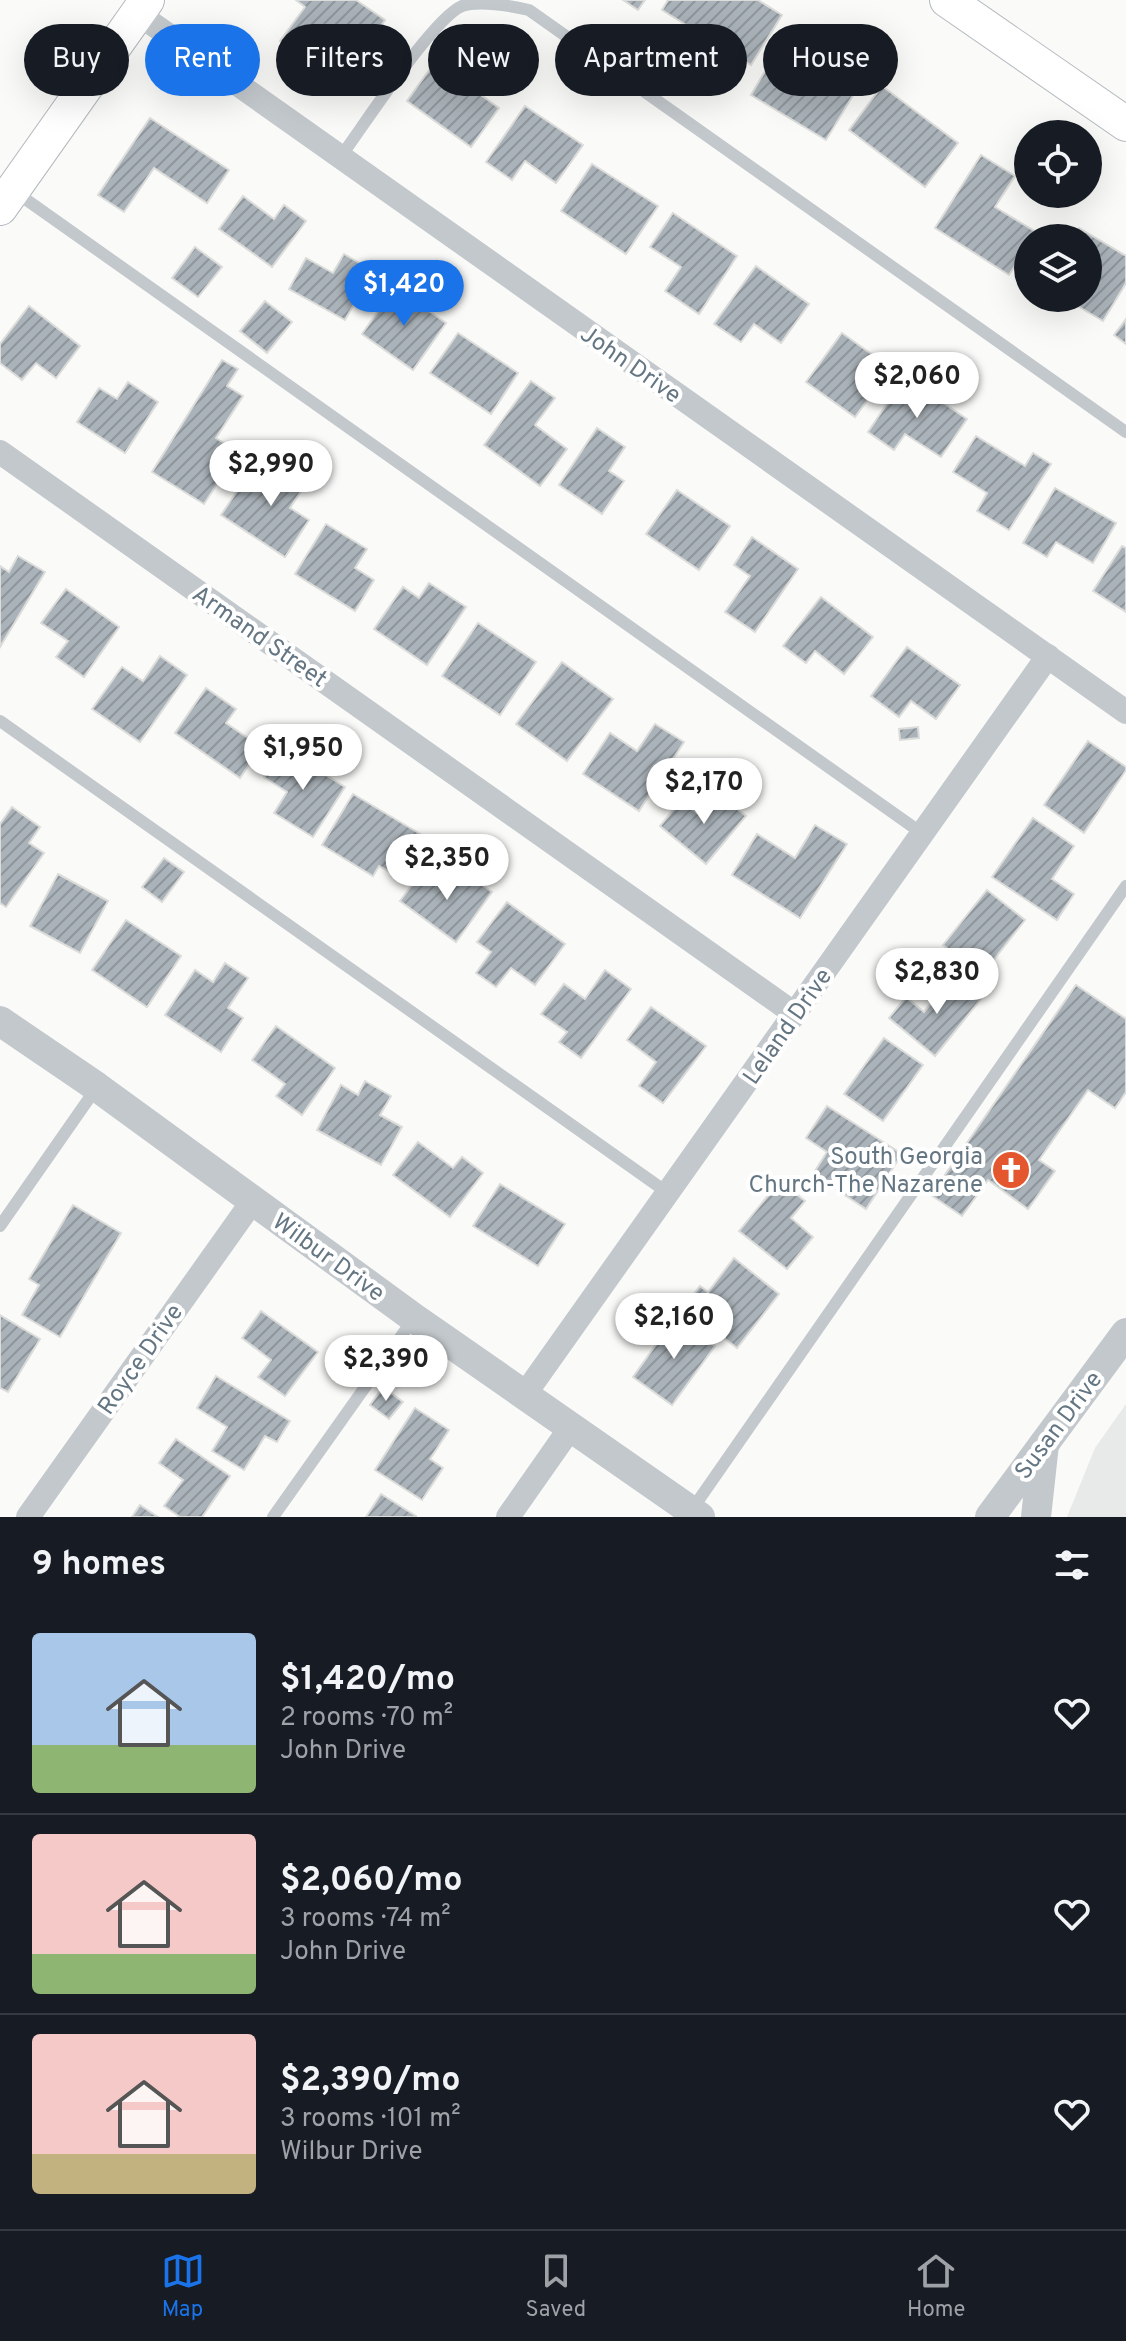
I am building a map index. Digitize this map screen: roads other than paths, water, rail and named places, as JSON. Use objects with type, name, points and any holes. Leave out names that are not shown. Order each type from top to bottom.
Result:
[{"type":"main road","points":[[947,0],[1126,124]]},
{"type":"main road","points":[[6,199],[142,7]]},
{"type":"street","name":"John Drive","points":[[142,7],[339,159],[1126,712]]},
{"type":"street","name":"Armand Street","points":[[0,452],[795,1014]]},
{"type":"street","name":"Leland Drive","points":[[525,1394],[1048,656]]},
{"type":"street","name":"Wilbur Drive","points":[[0,1021],[97,1087],[414,1318],[695,1514]]},
{"type":"street","name":"Royce Drive","points":[[28,1517],[252,1202]]},
{"type":"street","name":"Susan Drive","points":[[990,1517],[1044,1442],[1122,1348]]},
{"type":"street","points":[[508,1517],[571,1427]]},
{"type":"street","points":[[1036,1517],[1044,1442]]},
{"type":"lane","points":[[339,159],[436,27],[454,12],[463,5],[499,3],[529,10],[1126,432]]},
{"type":"lane","points":[[6,199],[923,834]]},
{"type":"lane","points":[[0,721],[668,1193]]},
{"type":"lane","points":[[695,1514],[1126,886]]},
{"type":"lane","points":[[0,1226],[97,1087]]},
{"type":"lane","points":[[273,1517],[414,1318]]},
{"type":"place","name":"South Georgia Church-The Nazarene","points":[[1011,1170]]}]
